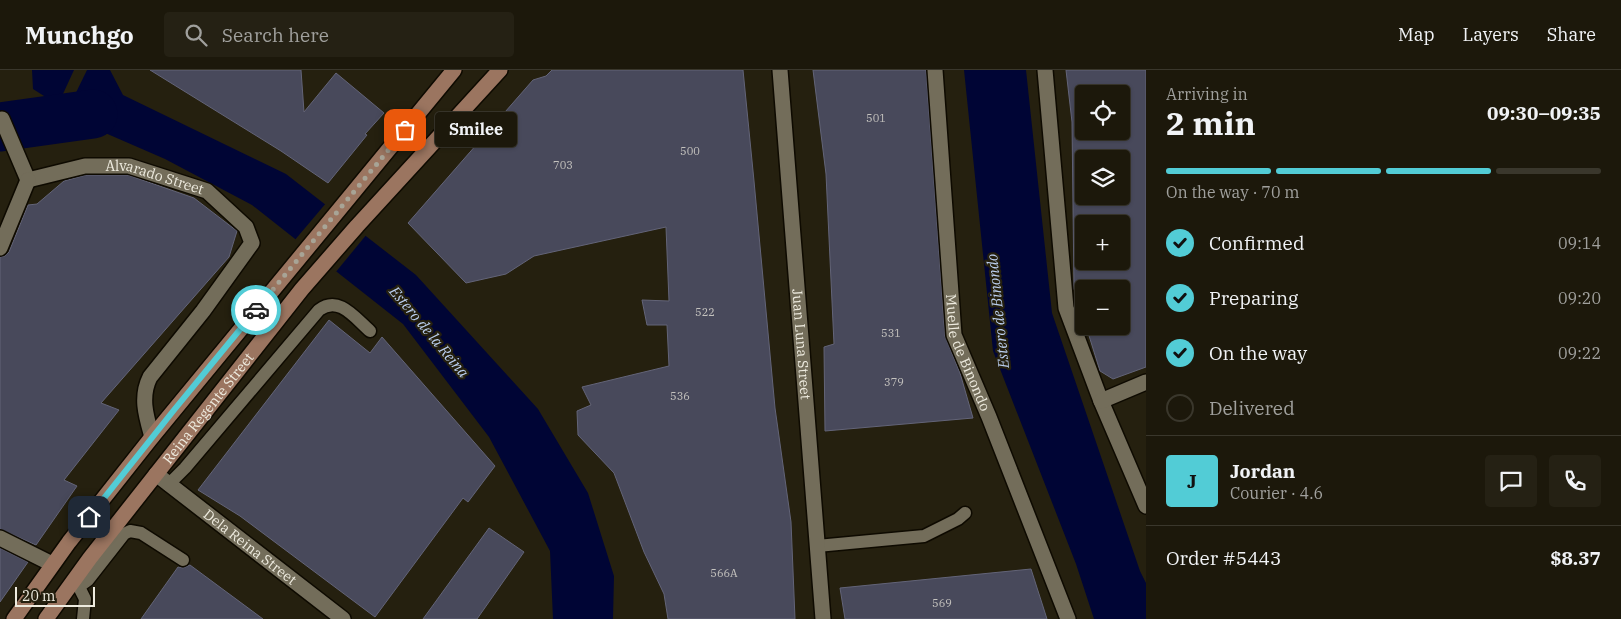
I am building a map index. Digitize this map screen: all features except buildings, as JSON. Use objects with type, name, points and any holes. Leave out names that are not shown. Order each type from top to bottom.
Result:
[{"type":"main road","name":"Reina Regente Street","points":[[14,619],[52,564],[152,437],[454,70]]},
{"type":"main road","name":"Reina Regente Street","points":[[46,619],[156,474],[302,289],[500,70]]},
{"type":"street","name":"Juan Luna Street","points":[[780,70],[822,619]]},
{"type":"street","name":"Muelle de Binondo","points":[[935,70],[954,335],[989,417],[1068,619]]},
{"type":"street","points":[[1045,70],[1066,308],[1101,401],[1146,506]]},
{"type":"street","points":[[0,248],[28,180],[2,118]]},
{"type":"street","name":"Alvarado Street","points":[[28,180],[84,166],[129,166],[207,191],[246,227],[252,243],[203,311],[150,376],[146,386],[144,406],[152,437]]},
{"type":"street","points":[[1101,401],[1146,382]]},
{"type":"street","name":"Dela Reina Street","points":[[156,474],[343,619]]},
{"type":"street","points":[[0,538],[52,564]]},
{"type":"lane","points":[[168,485],[185,468],[327,304],[335,304],[344,308],[370,331]]},
{"type":"lane","points":[[817,546],[924,536],[958,519],[965,513]]},
{"type":"lane","points":[[75,583],[81,585],[88,580],[124,534],[130,531],[140,533],[183,560]]},
{"type":"lane","points":[[75,583],[85,598],[83,619]]},
{"type":"water","name":"Estero de la Reina","points":[[32,70],[110,70],[123,95],[286,174],[416,275],[538,409],[588,493],[614,576],[613,619],[553,619],[550,551],[489,437],[403,324],[252,205],[165,159],[96,129],[33,89]]},
{"type":"water","name":"Estero de Binondo","points":[[964,70],[1026,70],[1052,313],[1140,571],[1146,583],[1146,619],[1094,619],[1076,564],[993,351]]},
{"type":"pier","points":[[74,70],[87,70],[66,113],[57,107]]},
{"type":"pier","points":[[327,202],[367,234],[335,273],[294,241]]},
{"type":"waterway","points":[[0,127],[93,114]]},
{"type":"way so far","points":[[256,310],[405,130]]},
{"type":"place","name":"Smilee","points":[[405,130]]},
{"type":"route","points":[[89,517],[256,310]]}]
